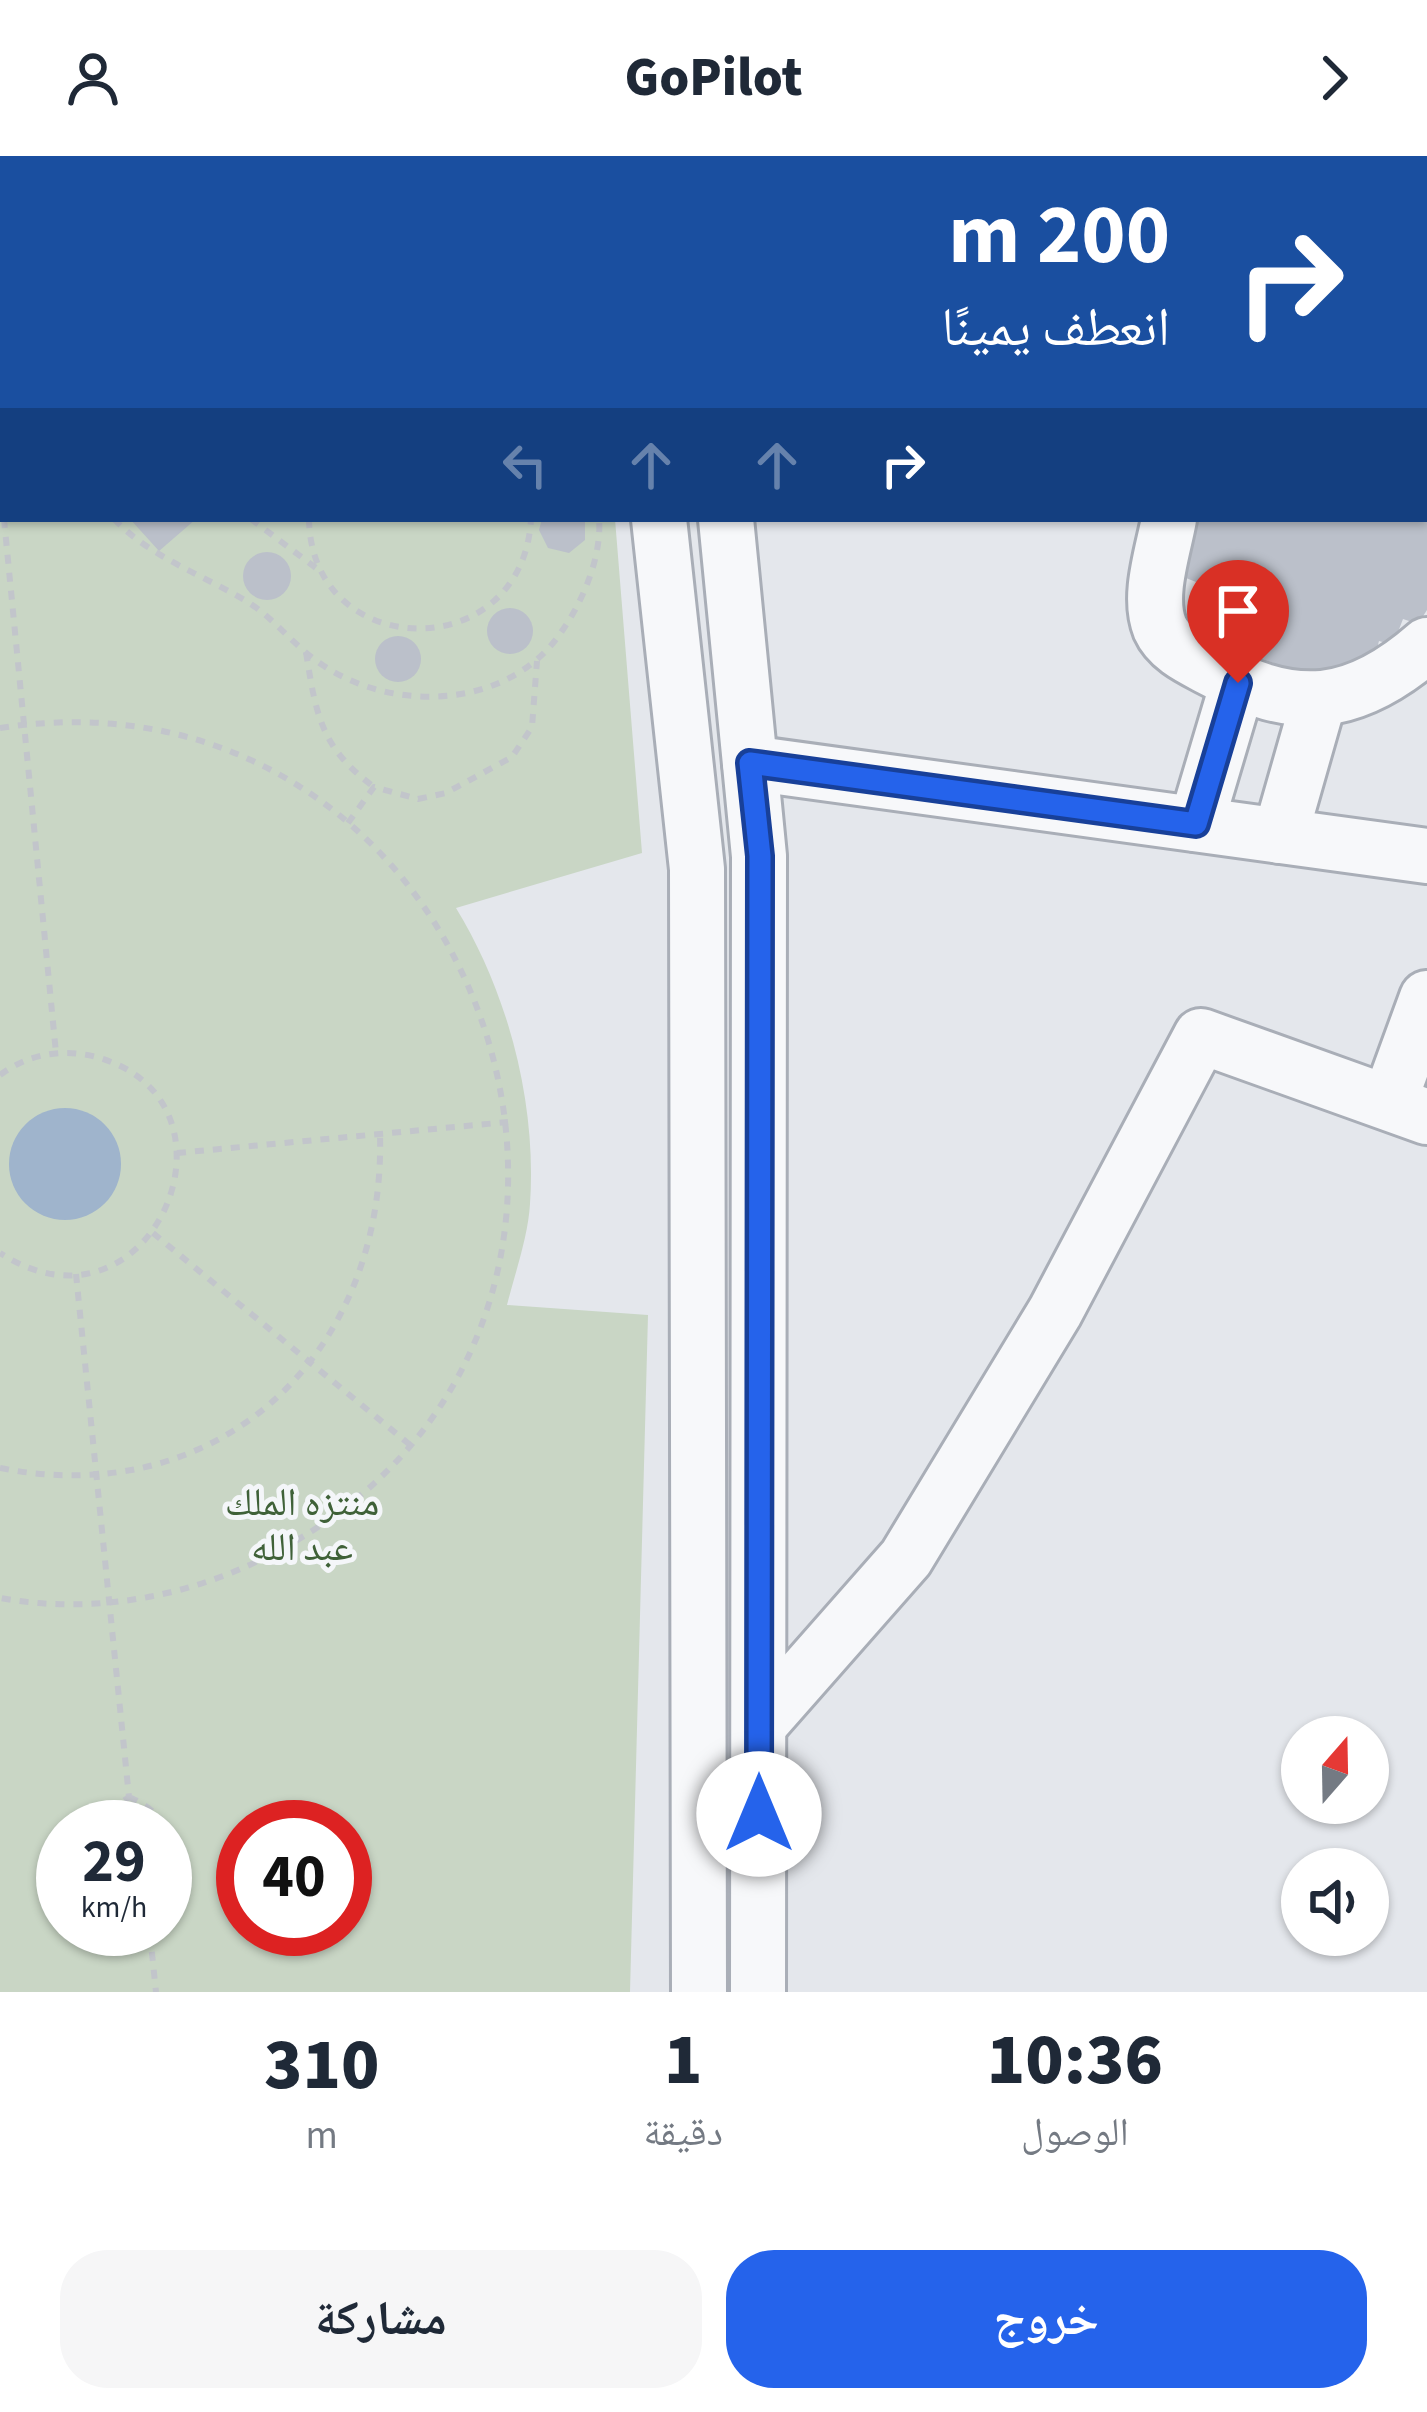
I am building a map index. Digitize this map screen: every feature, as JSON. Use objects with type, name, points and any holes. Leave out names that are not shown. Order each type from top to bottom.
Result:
[{"type":"street","points":[[659,522],[698,869],[698,1992]]},
{"type":"street","points":[[726,522],[760,856],[758,1992]]},
{"type":"street","points":[[1169,522],[1155,609],[1161,632],[1178,651],[1238,683],[1318,703],[1375,686],[1427,645]]},
{"type":"street","points":[[1196,824],[1238,683]]},
{"type":"street","points":[[1280,836],[1318,703]]},
{"type":"street","points":[[750,763],[1427,856]]},
{"type":"street","points":[[759,1725],[907,1558],[1054,1312],[1202,1036],[1408,1110],[1427,998]]},
{"type":"path","points":[[4,522],[56,1053]]},
{"type":"path","points":[[117,522],[151,551],[252,604],[305,651],[356,685],[389,694],[434,697],[513,678],[537,661],[568,623],[584,590],[601,535],[599,522]]},
{"type":"path","points":[[255,522],[323,573],[355,610],[401,629],[451,626],[484,610],[511,584],[523,562],[530,522]]},
{"type":"path","points":[[310,522],[323,573]]},
{"type":"path","points":[[305,651],[320,725],[340,762],[374,787],[418,799],[446,794],[512,757],[532,727],[537,661]]},
{"type":"path","points":[[0,728],[24,724],[123,726],[172,735],[265,770],[348,824],[417,895],[469,979],[487,1025],[508,1122],[506,1220],[483,1317],[439,1405],[376,1481],[297,1541],[206,1582],[109,1602],[0,1598]]},
{"type":"path","points":[[348,824],[374,787]]},
{"type":"path","points":[[0,1075],[56,1053],[105,1060],[146,1087],[162,1106],[177,1153],[173,1196],[153,1233],[119,1262],[76,1274],[34,1270],[0,1253]]},
{"type":"path","points":[[177,1153],[508,1122]]},
{"type":"path","points":[[0,1468],[96,1474],[166,1461],[230,1432],[287,1389],[310,1363],[354,1294],[378,1216],[380,1134]]},
{"type":"path","points":[[153,1233],[409,1444]]},
{"type":"path","points":[[76,1274],[129,1797]]},
{"type":"path","points":[[125,1800],[129,1797]]},
{"type":"path","points":[[129,1797],[134,1800]]},
{"type":"path","points":[[154,1956],[156,1992]]},
{"type":"green space","name":"منتزه الملك عبد الله","points":[[0,522],[615,522],[642,853],[456,908],[504,1012],[529,1127],[529,1217],[507,1305],[648,1315],[630,1992],[0,1992]]},
{"type":"water","points":[[65,1108],[86,1112],[105,1124],[117,1143],[121,1164],[117,1185],[105,1204],[86,1216],[65,1220],[44,1216],[25,1204],[13,1185],[9,1164],[13,1143],[25,1124],[44,1112]]},
{"type":"building","points":[[133,522],[193,522],[159,551]]},
{"type":"building","points":[[541,522],[585,522],[585,540],[569,553],[548,548],[539,530]]},
{"type":"building","points":[[1177,522],[1427,522],[1427,610],[1418,624],[1403,619],[1393,645],[1379,641],[1373,663],[1361,657],[1352,683],[1274,675],[1274,663],[1239,651],[1243,626],[1194,609],[1201,584],[1186,578],[1191,554],[1182,550]]},
{"type":"building","points":[[267,552],[284,559],[291,576],[284,593],[267,600],[250,593],[243,576],[250,559]]},
{"type":"building","points":[[510,608],[527,614],[533,631],[527,648],[510,654],[493,648],[487,631],[493,614]]},
{"type":"building","points":[[398,636],[415,642],[421,659],[415,676],[398,682],[381,676],[375,659],[381,642]]},
{"type":"route","points":[[759,1814],[760,856],[750,763],[1196,824],[1238,683]]}]
